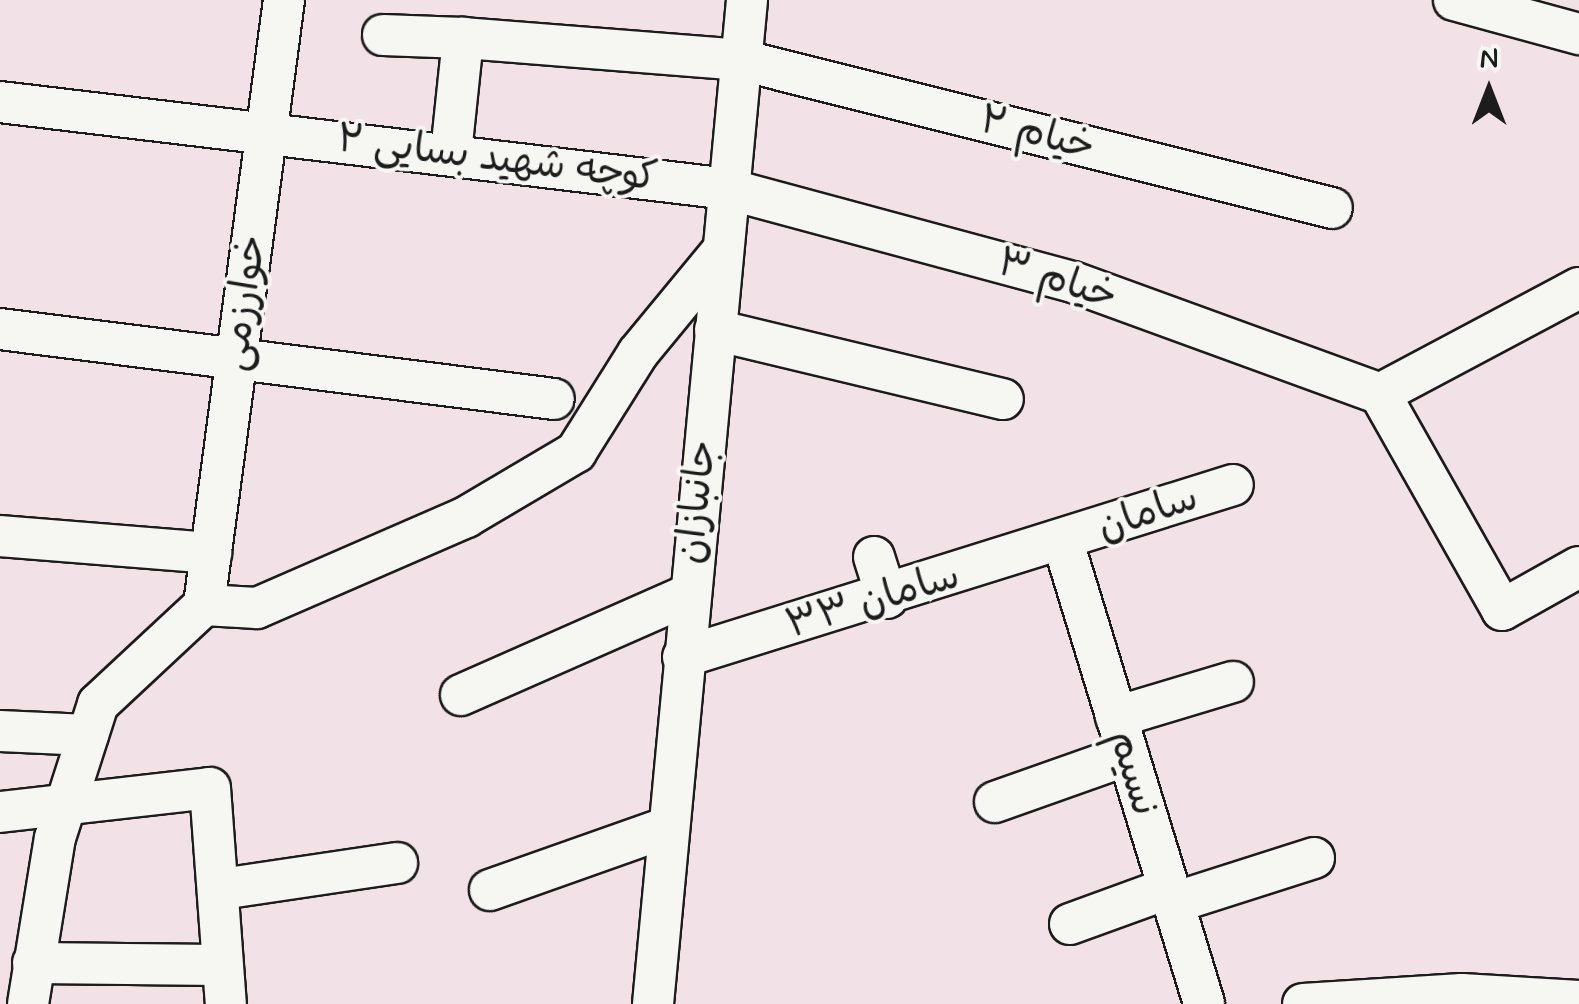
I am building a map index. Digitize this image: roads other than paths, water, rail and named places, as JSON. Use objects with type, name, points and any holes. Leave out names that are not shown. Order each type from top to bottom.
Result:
[{"type":"street","name":"خوارزمی","points":[[204,605],[284,0]]},
{"type":"street","name":"جانبازان","points":[[653,1004],[688,595],[748,0]]},
{"type":"street","points":[[1454,0],[1579,34]]},
{"type":"street","name":"خیام ۲","points":[[383,34],[741,60],[1332,208]]},
{"type":"street","points":[[451,154],[463,38]]},
{"type":"street","name":"کوچه شهید بسایی ۲","points":[[0,102],[267,130],[728,188]]},
{"type":"street","name":"۳ خیام","points":[[728,188],[1073,282],[1380,394]]},
{"type":"street","points":[[28,1004],[65,805],[98,704],[204,605],[257,608],[466,518],[576,452],[638,353],[722,252]]},
{"type":"street","points":[[1579,288],[1380,394],[1502,610],[1579,566]]},
{"type":"street","points":[[0,329],[554,399]]},
{"type":"street","points":[[714,330],[1002,399]]},
{"type":"street","name":"سامان","points":[[1063,542],[1232,484]]},
{"type":"street","points":[[0,536],[211,553]]},
{"type":"street","name":"۳۳ سامان","points":[[683,657],[1063,542]]},
{"type":"street","name":"نسیم","points":[[1063,542],[1204,1004]]},
{"type":"street","points":[[874,557],[887,598]]},
{"type":"street","points":[[461,695],[688,595]]},
{"type":"street","points":[[1116,717],[1233,682]]},
{"type":"street","points":[[0,731],[88,735]]},
{"type":"street","points":[[994,802],[1128,755]]},
{"type":"street","points":[[0,812],[210,788],[220,889],[223,984],[33,963]]},
{"type":"street","points":[[490,890],[668,827]]},
{"type":"street","points":[[1070,924],[1314,858]]},
{"type":"street","points":[[220,889],[397,863]]},
{"type":"street","points":[[1303,1004],[1579,1001]]}]
